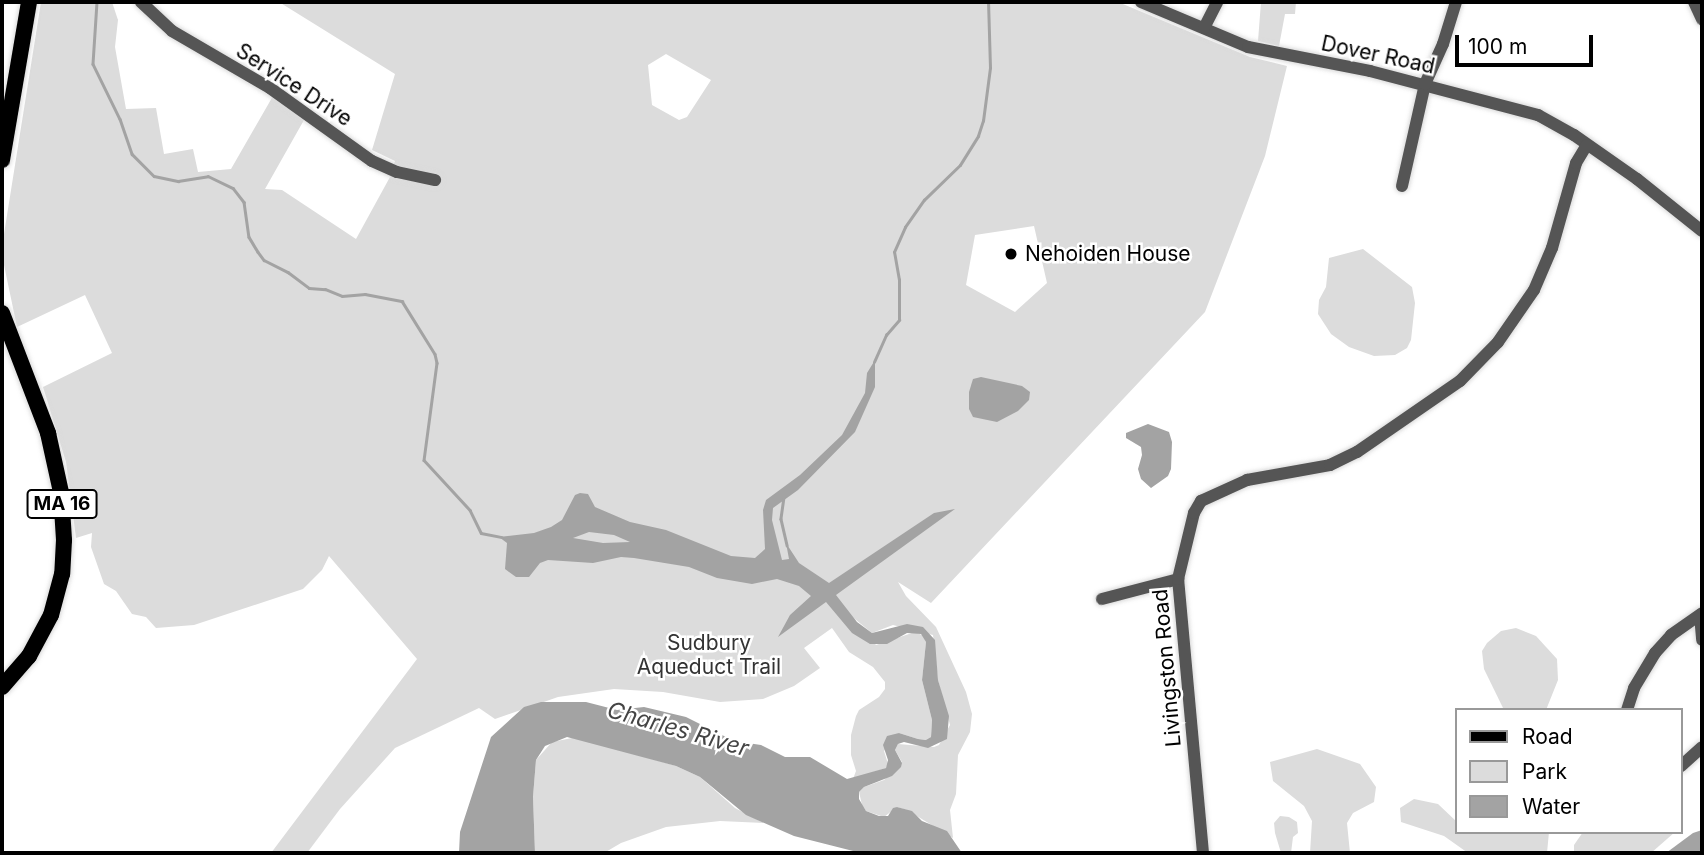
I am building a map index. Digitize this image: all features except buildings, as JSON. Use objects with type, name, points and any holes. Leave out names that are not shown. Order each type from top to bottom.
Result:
[{"type":"main road","points":[[2,160],[29,2]]},
{"type":"main road","name":"MA 16","points":[[2,313],[48,433],[61,492],[64,540],[61,584],[51,615],[25,662],[2,687]]},
{"type":"street","name":"Service Drive","points":[[141,2],[172,31],[270,88],[369,159],[397,172],[435,180]]},
{"type":"street","name":"Dover Road","points":[[1141,2],[1259,50],[1425,84],[1527,111],[1587,145],[1647,186],[1702,231]]},
{"type":"street","points":[[1204,29],[1217,2]]},
{"type":"street","points":[[1402,186],[1425,84],[1446,37],[1456,2]]},
{"type":"street","points":[[1694,2],[1702,19]]},
{"type":"street","name":"Livingston Road","points":[[1203,853],[1178,579],[1187,531],[1201,501],[1247,480],[1330,465],[1357,452],[1460,381],[1509,329],[1534,290],[1552,248],[1576,163],[1587,145]]},
{"type":"street","points":[[1102,599],[1178,579]]},
{"type":"street","points":[[1701,614],[1702,640]]},
{"type":"street","points":[[1628,708],[1634,688],[1655,653],[1671,635],[1701,614]]},
{"type":"street","points":[[1683,764],[1702,747]]},
{"type":"green space","name":"Sudbury Aqueduct Trail","points":[[41,2],[112,2],[118,20],[115,47],[126,109],[156,108],[164,154],[193,149],[198,172],[231,169],[273,96],[304,120],[265,189],[282,190],[356,239],[390,177],[395,161],[372,150],[395,74],[279,2],[1118,2],[1250,57],[1287,66],[1265,156],[1205,312],[931,603],[898,582],[906,596],[936,627],[966,692],[972,714],[970,732],[958,755],[956,794],[950,810],[953,838],[907,810],[897,807],[884,817],[866,811],[862,805],[859,792],[864,787],[884,780],[902,762],[895,750],[898,744],[934,747],[939,745],[950,725],[938,680],[933,635],[893,625],[872,633],[850,615],[876,645],[915,632],[924,636],[926,642],[922,680],[932,720],[931,737],[927,740],[918,739],[899,733],[884,751],[888,764],[886,768],[853,779],[856,771],[851,755],[851,735],[856,716],[859,710],[879,697],[885,689],[885,682],[873,667],[849,652],[832,628],[804,648],[820,668],[794,686],[763,699],[720,702],[663,692],[614,689],[558,697],[495,719],[479,708],[395,748],[340,809],[307,853],[271,853],[417,659],[329,556],[322,570],[303,589],[194,625],[156,628],[146,617],[132,614],[116,591],[104,584],[91,547],[92,533],[76,538],[66,462],[43,387],[112,353],[85,295],[17,327],[4,265],[4,234]],"holes":[[[666,54],[711,80],[687,117],[679,120],[652,105],[648,65]],[[1034,226],[1047,283],[1015,312],[966,285],[975,235]]]},
{"type":"green space","points":[[1261,2],[1296,2],[1295,14],[1285,14],[1279,46],[1258,41]]},
{"type":"green space","points":[[1363,249],[1412,287],[1415,303],[1411,340],[1407,348],[1395,355],[1374,356],[1349,347],[1331,334],[1318,314],[1319,300],[1326,287],[1329,258]]},
{"type":"green space","points":[[1516,628],[1536,636],[1557,659],[1558,680],[1547,708],[1503,708],[1484,669],[1482,651],[1501,631]]},
{"type":"green space","points":[[577,737],[676,766],[700,777],[735,808],[764,823],[720,821],[666,827],[621,843],[604,853],[535,853],[533,797],[536,760],[552,742]]},
{"type":"green space","points":[[1317,749],[1360,764],[1376,787],[1374,802],[1353,813],[1347,823],[1350,853],[1310,853],[1312,821],[1304,806],[1273,781],[1270,762]]},
{"type":"green space","points":[[1414,799],[1438,804],[1456,821],[1456,834],[1549,834],[1547,853],[1468,853],[1444,836],[1401,822],[1400,808]]},
{"type":"green space","points":[[1280,816],[1297,822],[1298,833],[1293,837],[1291,853],[1281,853],[1275,833],[1274,823]]},
{"type":"green space","points":[[1582,834],[1673,834],[1651,853],[1574,853],[1574,845]]},
{"type":"water","name":"Charles River","points":[[875,360],[875,387],[855,432],[798,490],[773,508],[772,520],[782,560],[789,559],[786,543],[799,563],[829,583],[934,513],[955,509],[836,595],[857,622],[872,633],[907,624],[923,627],[935,640],[938,680],[949,716],[947,739],[928,748],[904,742],[898,744],[895,750],[902,763],[901,767],[892,776],[864,787],[859,792],[859,799],[866,811],[879,816],[888,816],[893,808],[897,807],[912,811],[922,821],[947,831],[962,853],[861,853],[794,836],[746,815],[700,777],[676,766],[567,737],[545,746],[536,760],[533,797],[535,853],[459,853],[460,832],[491,737],[524,707],[541,702],[586,702],[617,710],[644,707],[686,717],[734,741],[761,745],[785,757],[810,757],[847,779],[886,768],[888,760],[883,745],[887,736],[899,733],[926,740],[931,737],[932,720],[922,680],[926,642],[921,634],[907,633],[887,644],[870,644],[852,633],[826,602],[778,637],[790,615],[811,596],[799,586],[777,579],[752,584],[717,578],[689,567],[634,558],[621,557],[593,563],[548,560],[540,563],[529,577],[516,577],[505,569],[507,543],[499,537],[534,533],[551,527],[562,520],[575,495],[580,493],[588,494],[595,507],[630,522],[666,530],[731,556],[755,558],[765,549],[763,510],[766,500],[800,475],[842,435],[865,393],[867,373]],"holes":[[[589,532],[614,535],[630,542],[603,543],[573,538]]]},
{"type":"water","points":[[981,377],[1022,386],[1030,392],[1029,400],[1018,411],[997,422],[973,417],[969,409],[969,392],[973,379]]},
{"type":"water","points":[[1148,424],[1169,432],[1172,442],[1171,469],[1168,476],[1151,488],[1141,479],[1138,469],[1141,447],[1126,438],[1126,433]]},
{"type":"water","points":[[1702,830],[1702,853],[1666,853],[1693,833]]},
{"type":"waterway","points":[[97,2],[93,64],[120,119],[132,154],[154,176],[178,181],[208,176],[233,188],[244,202],[249,237],[264,260],[288,272],[309,288],[325,289],[342,296],[365,294],[402,301],[435,354],[437,363],[424,460],[470,510],[481,533],[502,537]]},
{"type":"waterway","points":[[874,362],[886,335],[899,320],[899,280],[894,252],[905,227],[924,200],[960,165],[978,136],[983,121],[990,68],[988,2]]},
{"type":"waterway","points":[[784,497],[781,519],[787,545]]},
{"type":"place","name":"Nehoiden House","points":[[1011,254]]}]
